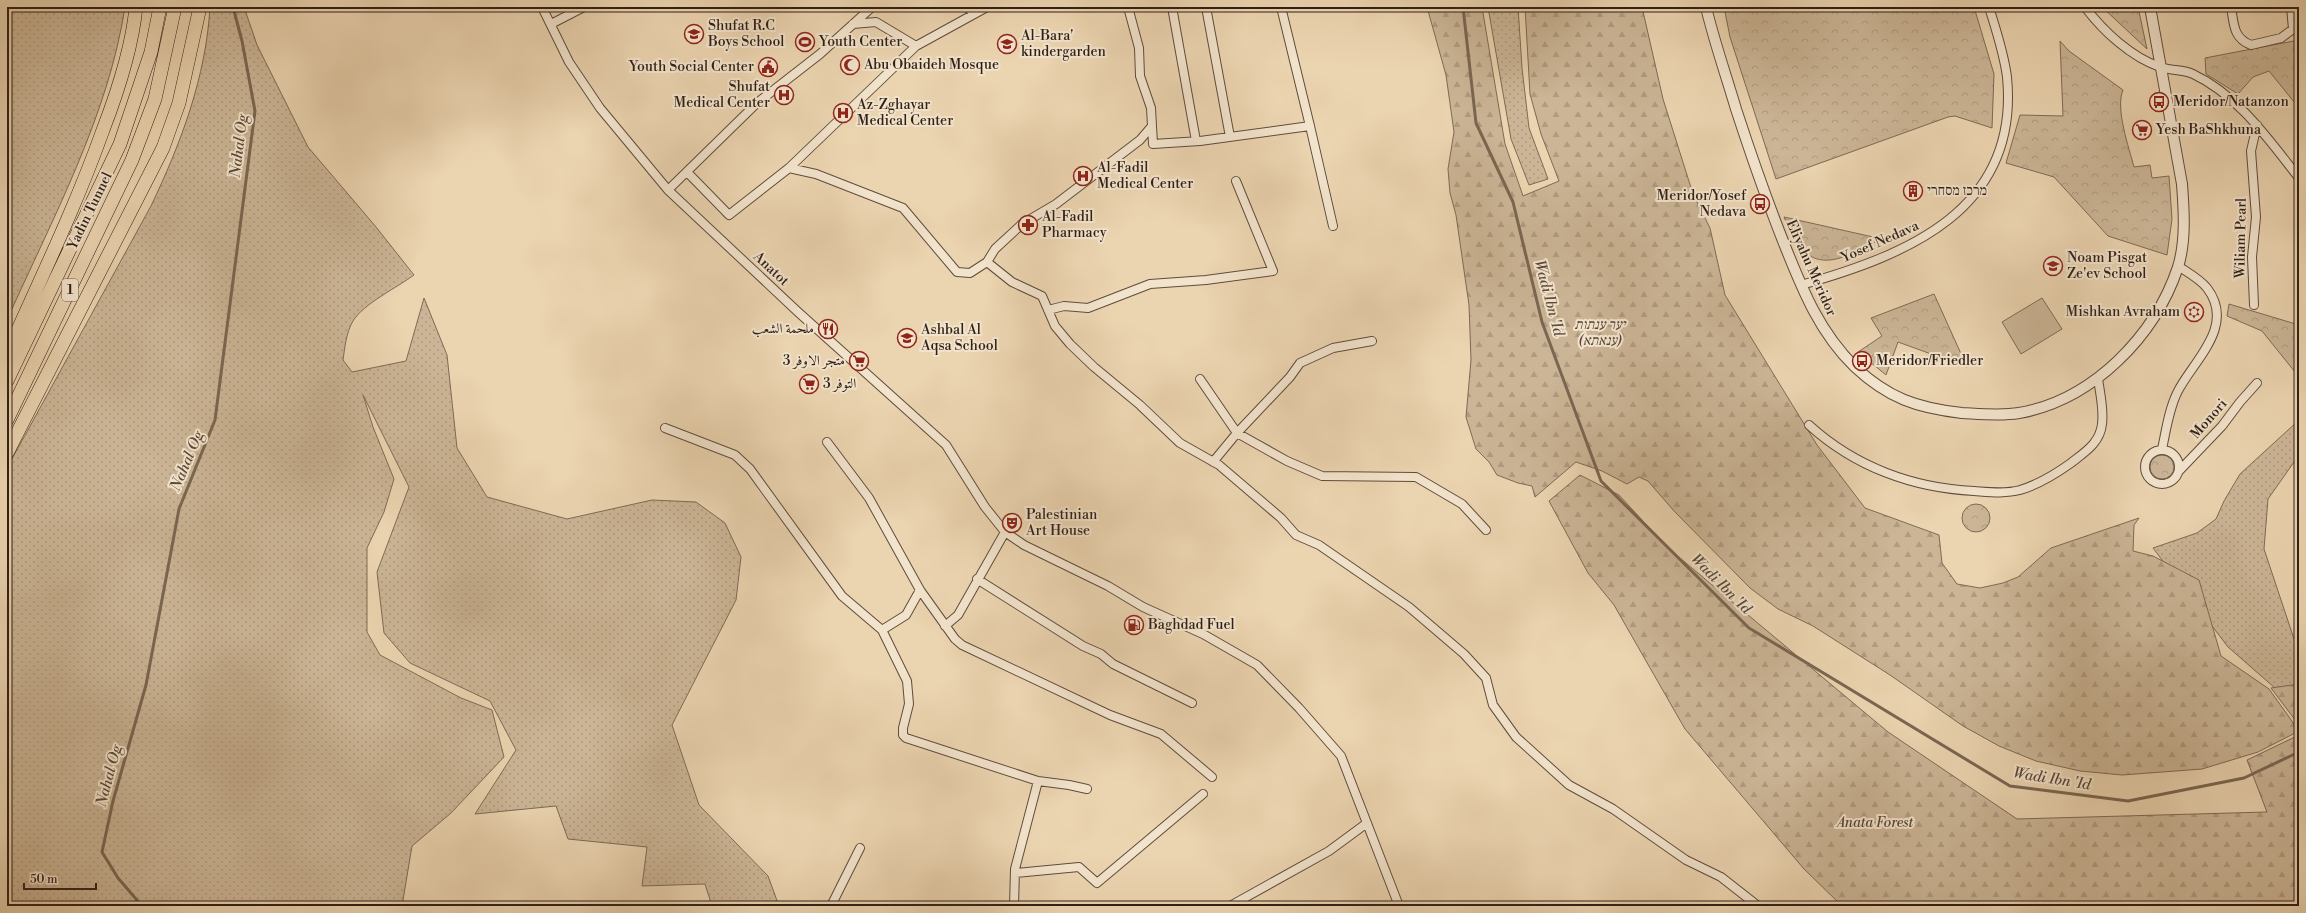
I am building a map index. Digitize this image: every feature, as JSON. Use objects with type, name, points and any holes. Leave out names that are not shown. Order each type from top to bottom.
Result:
[{"type":"highway","points":[[7,354],[89,170],[117,93],[134,25],[136,7]]},
{"type":"highway","name":"Yadin Tunnel","points":[[7,381],[120,144],[151,52],[160,7]]},
{"type":"highway","name":"Yadin Tunnel","points":[[7,420],[132,160],[155,99],[176,7]]},
{"type":"highway","points":[[7,453],[163,148],[179,103],[200,7]]},
{"type":"street","name":"Anatot","points":[[542,7],[569,62],[600,108],[668,190],[792,307],[946,445],[985,507],[1005,532],[1024,545],[1108,586],[1143,607],[1203,634],[1257,665],[1341,756],[1399,906]]},
{"type":"street","points":[[551,24],[584,7]]},
{"type":"street","points":[[968,7],[973,14]]},
{"type":"street","points":[[687,172],[729,215],[789,168],[916,46],[987,7]]},
{"type":"street","points":[[1128,7],[1139,48],[1140,76],[1151,108],[1153,144],[1196,141],[1310,126]]},
{"type":"street","points":[[1172,7],[1196,141]]},
{"type":"street","points":[[1206,7],[1230,137]]},
{"type":"street","points":[[1282,7],[1333,226]]},
{"type":"street","name":"Eliyahu Meridor","points":[[1706,7],[1746,140],[1771,212],[1815,317],[1841,352],[1872,382],[1905,402],[1929,408],[1965,413],[2019,413],[2057,401],[2098,379],[2118,361],[2139,337],[2168,291],[2178,266],[2182,247],[2182,190],[2150,7]]},
{"type":"street","name":"Yosef Nedava","points":[[1801,285],[1834,276],[1906,248],[1949,221],[1974,197],[1996,159],[2007,109],[2006,77],[1989,7]]},
{"type":"street","points":[[2084,7],[2122,45],[2161,67],[2179,69],[2200,78],[2226,96],[2257,125],[2299,178]]},
{"type":"street","points":[[2231,7],[2234,29],[2238,38],[2251,45],[2281,38],[2293,29],[2291,7]]},
{"type":"street","points":[[668,190],[757,104],[820,54],[870,8]]},
{"type":"street","points":[[854,24],[876,22],[916,46]]},
{"type":"street","name":"Wiliam Pearl","points":[[2254,305],[2252,257],[2256,217],[2251,151],[2257,125]]},
{"type":"street","points":[[789,168],[816,174],[903,208],[957,272],[970,273],[987,262],[995,249],[1022,224],[1056,204],[1140,140],[1152,126]]},
{"type":"street","points":[[1048,310],[1064,306],[1088,308],[1150,284],[1206,280],[1272,271],[1236,181]]},
{"type":"street","points":[[987,262],[1012,282],[1042,296],[1055,326],[1094,367],[1140,405],[1180,443],[1213,462],[1274,512],[1296,535],[1319,545],[1409,607],[1444,635],[1486,678],[1493,705],[1516,737],[1569,785],[1613,809],[1686,860],[1721,877],[1758,906]]},
{"type":"street","points":[[2162,450],[2177,391],[2209,346],[2216,315],[2216,306],[2207,288],[2178,266]]},
{"type":"street","points":[[1213,462],[1237,433],[1290,377],[1300,362],[1333,348],[1372,341]]},
{"type":"street","points":[[1200,378],[1237,433],[1287,461],[1322,476],[1416,477],[1462,504],[1486,530]]},
{"type":"street","points":[[1809,425],[1838,450],[1863,463],[1906,480],[1951,490],[1999,492],[2020,490],[2066,467],[2095,442],[2102,424],[2098,379]]},
{"type":"street","name":"Monori","points":[[2179,471],[2222,426],[2240,402],[2258,383]]},
{"type":"street","points":[[665,428],[735,454],[750,469],[842,596],[882,630],[908,681],[909,704],[903,728],[906,738],[1038,781],[1087,789]]},
{"type":"street","points":[[827,442],[869,498],[920,590],[955,639],[962,645],[1110,715],[1161,734],[1212,777]]},
{"type":"street","points":[[2156,450],[2162,450],[2173,454],[2177,459],[2179,471],[2172,481],[2162,485],[2151,481],[2146,476],[2144,470],[2146,458],[2156,450]]},
{"type":"street","points":[[946,626],[958,614],[1005,532]]},
{"type":"street","points":[[977,580],[1083,646],[1101,654],[1113,664],[1192,703]]},
{"type":"street","points":[[882,630],[906,615],[920,590]]},
{"type":"street","points":[[1014,906],[1015,873],[1038,781]]},
{"type":"street","points":[[1015,873],[1080,867],[1097,883],[1203,794]]},
{"type":"street","points":[[1230,906],[1329,851],[1367,823]]},
{"type":"street","points":[[831,906],[860,848]]},
{"type":"green space","points":[[7,7],[125,7],[117,48],[106,88],[92,128],[60,206],[7,320]]},
{"type":"green space","points":[[210,7],[244,7],[257,45],[308,147],[376,227],[414,275],[364,308],[353,321],[347,335],[343,360],[352,372],[406,361],[424,298],[447,355],[457,448],[487,497],[567,519],[652,500],[696,502],[725,523],[741,557],[736,600],[672,725],[699,805],[768,876],[779,906],[712,906],[705,884],[642,886],[647,847],[568,839],[556,806],[475,814],[516,750],[490,701],[410,663],[384,633],[377,572],[409,487],[363,395],[373,427],[394,479],[384,512],[367,548],[367,632],[380,655],[461,698],[492,710],[504,757],[451,813],[412,846],[402,906],[7,906],[7,468],[151,206],[162,182],[182,134],[197,84],[208,33]]},
{"type":"green space","name":"יער ענתות (ענאתא)","points":[[1427,7],[1482,7],[1505,144],[1523,196],[1559,181],[1541,134],[1530,94],[1525,7],[1642,7],[1663,99],[1693,194],[1710,228],[1725,295],[1817,445],[1865,508],[1939,535],[1942,563],[1957,584],[1980,588],[2003,583],[2018,577],[2051,548],[2139,518],[2134,525],[2133,551],[2153,556],[2199,580],[2221,656],[2269,689],[2299,731],[2258,752],[2202,769],[2122,775],[2080,771],[2036,761],[1999,746],[1963,726],[1890,675],[1813,626],[1778,609],[1750,588],[1674,511],[1648,481],[1639,477],[1627,484],[1602,471],[1576,462],[1535,497],[1532,486],[1518,483],[1497,475],[1489,462],[1476,449],[1466,417],[1471,360],[1469,305],[1456,215],[1450,193],[1448,169],[1454,132],[1446,75]]},
{"type":"green space","points":[[1488,7],[1518,7],[1522,68],[1529,128],[1548,179],[1529,185],[1511,139]]},
{"type":"green space","points":[[1724,7],[1974,7],[1994,74],[1992,128],[1955,116],[1948,117],[1776,179],[1730,37]]},
{"type":"green space","points":[[2102,7],[2138,7],[2147,49]]},
{"type":"green space","points":[[2299,40],[2299,108],[2269,71],[2253,77],[2238,94],[2206,74],[2205,58]]},
{"type":"green space","points":[[2060,41],[2069,51],[2123,90],[2121,98],[2122,117],[2126,139],[2134,167],[2150,165],[2152,178],[2169,176],[2172,219],[2167,255],[2108,236],[2054,177],[2006,163],[2020,115],[2063,116]]},
{"type":"green space","points":[[1784,217],[1882,239],[1849,255],[1827,260],[1817,259],[1807,254],[1798,245]]},
{"type":"green space","points":[[1934,294],[1967,367],[1898,342],[1886,375],[1858,352],[1882,336],[1871,318]]},
{"type":"green space","points":[[2042,298],[2062,329],[2021,354],[2002,322]]},
{"type":"green space","points":[[2229,304],[2299,325],[2299,377],[2262,331],[2227,316]]},
{"type":"green space","points":[[2299,420],[2299,455],[2268,499],[2264,549],[2294,639],[2299,639],[2299,700],[2291,702],[2228,647],[2153,548],[2197,533],[2216,519],[2224,501],[2240,474]]},
{"type":"green space","points":[[2162,455],[2167,456],[2173,462],[2173,472],[2167,478],[2162,479],[2157,478],[2151,472],[2150,467],[2151,462],[2157,456]]},
{"type":"green space","name":"Anata Forest","points":[[1580,475],[1619,495],[1668,548],[1888,732],[2017,819],[2267,812],[2247,760],[2299,735],[2299,906],[1842,906],[1804,869],[1685,729],[1614,605],[1588,573],[1549,501]]},
{"type":"green space","points":[[1976,504],[1986,508],[1990,518],[1986,528],[1976,532],[1966,528],[1962,518],[1966,508]]},
{"type":"green space","points":[[2299,684],[2299,725],[2271,688]]},
{"type":"waterway","name":"Nahal Og","points":[[142,906],[118,878],[102,852],[113,801],[146,685],[179,509],[215,420],[255,111],[242,41],[233,7]]},
{"type":"waterway","name":"Wadi Ibn 'Id","points":[[1463,7],[1476,123],[1513,202],[1542,322],[1601,481],[1749,628],[2010,786],[2128,801],[2244,778],[2299,752]]},
{"type":"place","name":"Shufat R.C Boys School","points":[[694,34]]},
{"type":"place","name":"Youth Center","points":[[805,42]]},
{"type":"place","name":"Al-Bara' kindergarden","points":[[1007,44]]},
{"type":"place","name":"Abu Obaideh Mosque","points":[[850,65]]},
{"type":"place","name":"Youth Social Center","points":[[768,67]]},
{"type":"place","name":"Shufat Medical Center","points":[[784,95]]},
{"type":"place","name":"Meridor/Natanzon","points":[[2159,102]]},
{"type":"place","name":"Az-Zghayar Medical Center","points":[[843,113]]},
{"type":"place","name":"Yesh BaShkhuna","points":[[2142,130]]},
{"type":"place","name":"Al-Fadil Medical Center","points":[[1083,176]]},
{"type":"place","name":"מרכז מסחרי","points":[[1913,191]]},
{"type":"place","name":"Meridor/Yosef Nedava","points":[[1760,204]]},
{"type":"place","name":"Al-Fadil Pharmacy","points":[[1028,225]]},
{"type":"place","name":"Noam Pisgat Ze'ev School","points":[[2053,266]]},
{"type":"place","name":"Mishkan Avraham","points":[[2194,312]]},
{"type":"place","name":"ملحمة الشعب","points":[[828,329]]},
{"type":"place","name":"Ashbal Al Aqsa School","points":[[907,338]]},
{"type":"place","name":"متجر الاوفر 3","points":[[859,361]]},
{"type":"place","name":"Meridor/Friedler","points":[[1862,361]]},
{"type":"place","name":"التوفر 3","points":[[809,384]]},
{"type":"place","name":"Palestinian Art House","points":[[1012,523]]},
{"type":"place","name":"Baghdad Fuel","points":[[1134,625]]}]
